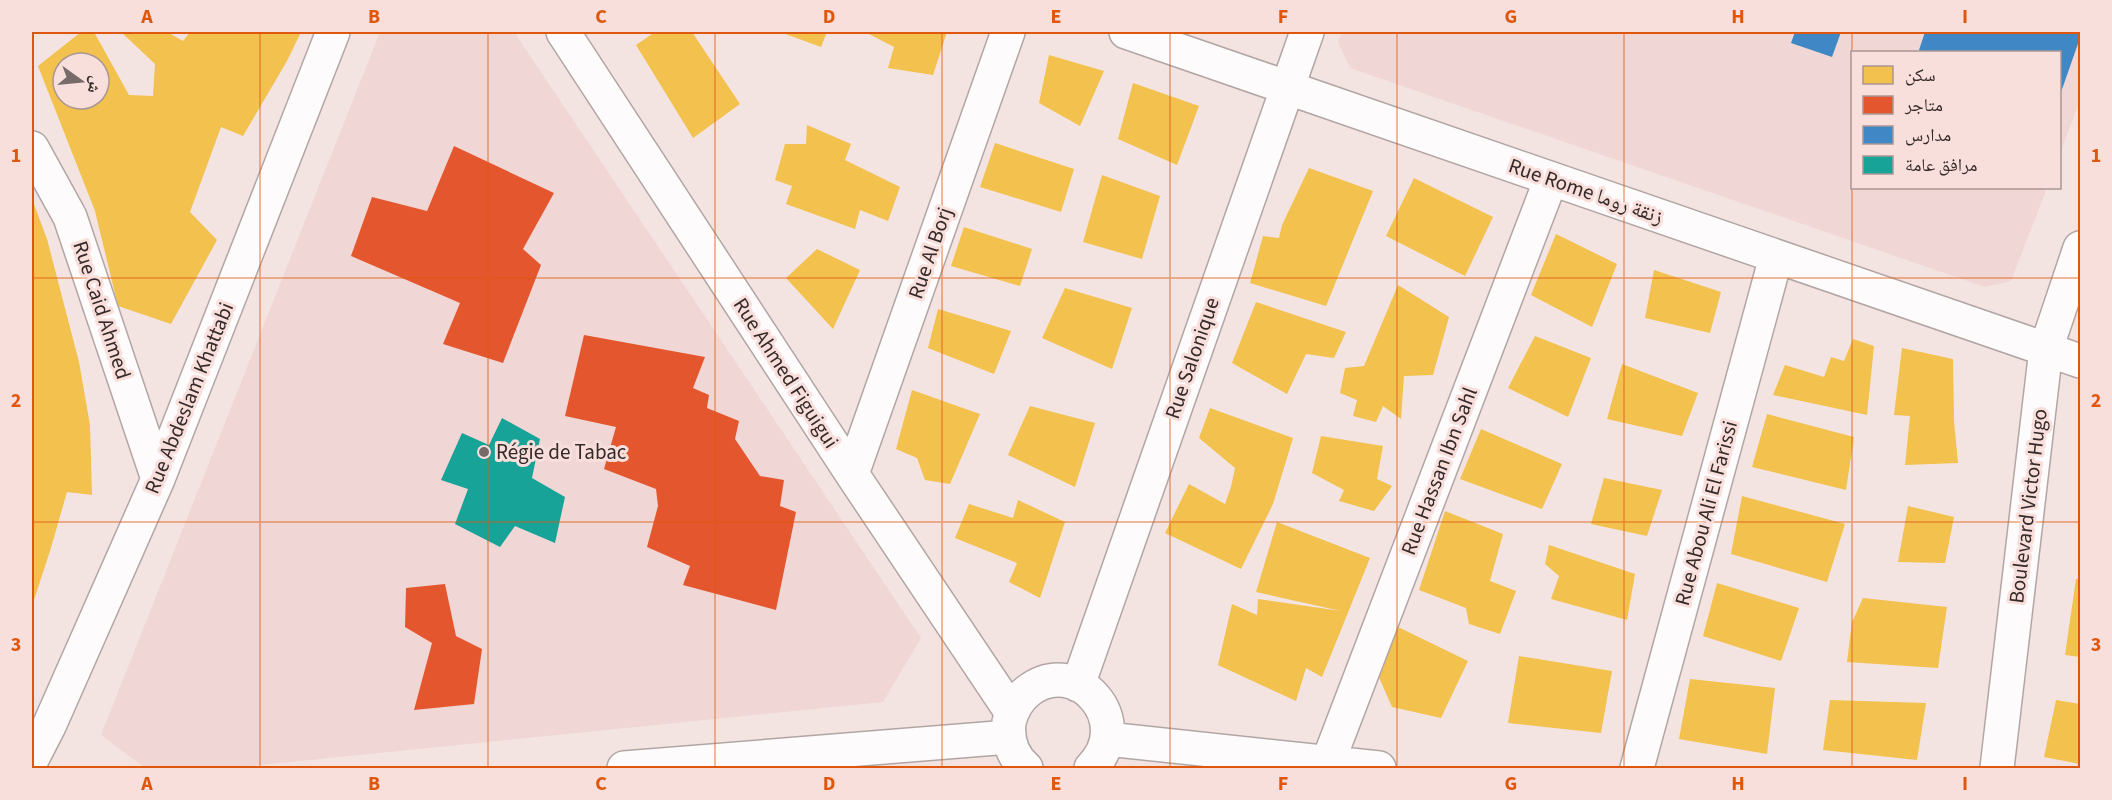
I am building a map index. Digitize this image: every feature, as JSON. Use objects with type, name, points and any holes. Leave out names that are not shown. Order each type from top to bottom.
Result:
[{"type":"street","name":"Rue Abdeslam Khattabi","points":[[32,759],[49,726],[158,479],[333,32]]},
{"type":"street","name":"Rue Ahmed Figuigui","points":[[563,32],[852,474],[1010,725],[1013,752],[1026,768]]},
{"type":"street","name":"Rue Al Borj","points":[[852,474],[1008,32]]},
{"type":"street","name":"Rue Rome زنقة روما","points":[[1126,32],[2080,361]]},
{"type":"street","name":"Rue Salonique","points":[[1078,685],[1307,32]]},
{"type":"street","name":"Rue Caid Ahmed","points":[[32,148],[70,217],[158,479]]},
{"type":"street","name":"Rue Hassan Ibn Sahl","points":[[1328,762],[1551,179]]},
{"type":"street","name":"Boulevard Victor Hugo","points":[[1997,768],[2046,349],[2080,248]]},
{"type":"street","name":"Rue Abou Ali El Farissi","points":[[1637,768],[1776,257]]},
{"type":"street","points":[[624,768],[1010,725],[1020,699],[1039,685],[1063,681],[1078,685],[1092,693],[1101,706],[1107,722],[1107,739],[1102,755],[1091,768]]},
{"type":"street","points":[[1107,739],[1379,768]]},
{"type":"shaded area","points":[[380,32],[514,32],[921,638],[883,702],[231,768],[145,768],[101,735]]},
{"type":"shaded area","points":[[1342,32],[2080,32],[2080,100],[2061,151],[2061,51],[1851,51],[1851,189],[2047,189],[2011,281],[1985,287],[1350,68],[1338,42]]},
{"type":"building: سكن","points":[[81,32],[94,32],[105,51],[57,51]]},
{"type":"building: سكن","points":[[121,32],[167,32],[183,41],[190,32],[301,32],[287,61],[243,136],[221,127],[190,212],[217,240],[171,324],[118,306],[95,211],[56,111],[111,111],[111,63],[129,95],[153,96],[155,64]]},
{"type":"building: سكن","points":[[655,32],[692,32],[740,104],[693,138],[636,45]]},
{"type":"building: سكن","points":[[780,32],[827,32],[821,47]]},
{"type":"building: سكن","points":[[865,32],[947,32],[933,75],[888,68],[894,47]]},
{"type":"building: سكن","points":[[1049,55],[1104,71],[1080,126],[1039,103]]},
{"type":"building: سكن","points":[[51,56],[51,99],[38,66]]},
{"type":"building: سكن","points":[[1133,83],[1199,106],[1177,165],[1118,139]]},
{"type":"building: سكن","points":[[807,125],[851,144],[845,160],[900,187],[888,221],[860,210],[855,229],[786,204],[792,186],[775,180],[785,144],[806,144]]},
{"type":"building: سكن","points":[[995,143],[1074,169],[1061,212],[980,187]]},
{"type":"building: سكن","points":[[1309,168],[1373,191],[1326,306],[1250,283],[1263,236],[1279,238],[1282,225]]},
{"type":"building: سكن","points":[[1102,175],[1160,196],[1142,259],[1083,242]]},
{"type":"building: سكن","points":[[1414,178],[1493,217],[1465,276],[1386,236]]},
{"type":"building: سكن","points":[[32,199],[47,239],[79,362],[90,425],[92,495],[67,492],[32,606]]},
{"type":"building: سكن","points":[[964,227],[1032,249],[1020,286],[951,266]]},
{"type":"building: سكن","points":[[1556,234],[1617,264],[1592,327],[1531,295]]},
{"type":"building: سكن","points":[[817,249],[860,270],[833,329],[786,278]]},
{"type":"building: سكن","points":[[1654,270],[1721,292],[1710,333],[1645,318]]},
{"type":"building: سكن","points":[[1398,285],[1449,317],[1433,375],[1404,376],[1401,419],[1383,406],[1376,422],[1353,416],[1357,400],[1340,393],[1345,368],[1364,366]]},
{"type":"building: سكن","points":[[1065,288],[1132,308],[1112,369],[1042,338]]},
{"type":"building: سكن","points":[[1256,302],[1346,332],[1334,358],[1306,354],[1287,394],[1232,363]]},
{"type":"building: سكن","points":[[938,309],[1011,331],[994,374],[928,348]]},
{"type":"building: سكن","points":[[1535,336],[1591,358],[1568,417],[1508,388]]},
{"type":"building: سكن","points":[[1853,339],[1874,346],[1867,415],[1773,395],[1785,365],[1824,377],[1831,357],[1844,361]]},
{"type":"building: سكن","points":[[1902,348],[1953,359],[1954,421],[1958,463],[1905,465],[1910,416],[1894,415]]},
{"type":"building: سكن","points":[[1622,364],[1698,393],[1682,436],[1607,419]]},
{"type":"building: سكن","points":[[912,390],[980,414],[950,484],[925,480],[917,458],[896,449]]},
{"type":"building: سكن","points":[[1030,406],[1095,423],[1075,487],[1008,455]]},
{"type":"building: سكن","points":[[1210,408],[1293,438],[1273,504],[1241,569],[1165,533],[1189,484],[1225,504],[1235,468],[1199,438]]},
{"type":"building: سكن","points":[[1767,414],[1854,437],[1846,490],[1752,467]]},
{"type":"building: سكن","points":[[1481,429],[1562,464],[1542,509],[1460,479]]},
{"type":"building: سكن","points":[[1321,436],[1383,446],[1377,479],[1392,486],[1374,511],[1339,501],[1344,490],[1312,473]]},
{"type":"building: سكن","points":[[1604,478],[1662,490],[1647,536],[1591,524]]},
{"type":"building: سكن","points":[[1742,496],[1845,524],[1827,582],[1731,554]]},
{"type":"building: سكن","points":[[1018,500],[1065,522],[1040,598],[1009,582],[1017,563],[955,538],[969,504],[1013,518]]},
{"type":"building: سكن","points":[[1908,506],[1954,517],[1945,563],[1898,562]]},
{"type":"building: سكن","points":[[1445,511],[1503,534],[1490,581],[1516,591],[1500,634],[1469,624],[1466,608],[1419,590]]},
{"type":"building: سكن","points":[[1277,522],[1370,558],[1322,677],[1306,668],[1296,701],[1218,665],[1232,604],[1257,615],[1258,599],[1341,611],[1256,592]]},
{"type":"building: سكن","points":[[1549,545],[1635,574],[1627,620],[1551,599],[1559,576],[1545,564]]},
{"type":"building: سكن","points":[[2076,579],[2080,579],[2080,657],[2065,655]]},
{"type":"building: سكن","points":[[1717,583],[1799,608],[1781,661],[1703,636]]},
{"type":"building: سكن","points":[[1863,598],[1947,607],[1938,668],[1847,662],[1852,622]]},
{"type":"building: سكن","points":[[1396,626],[1468,661],[1441,718],[1392,707],[1378,675]]},
{"type":"building: سكن","points":[[1519,656],[1612,671],[1601,733],[1508,723]]},
{"type":"building: سكن","points":[[1690,679],[1775,688],[1767,754],[1679,739]]},
{"type":"building: سكن","points":[[1830,700],[1926,703],[1917,760],[1823,750]]},
{"type":"building: سكن","points":[[2056,700],[2080,704],[2080,764],[2044,757]]},
{"type":"building: متاجر","points":[[454,146],[554,193],[523,249],[541,265],[503,363],[443,344],[460,303],[351,256],[372,197],[427,211]]},
{"type":"building: متاجر","points":[[584,335],[705,357],[693,388],[709,395],[707,408],[739,421],[735,439],[760,476],[784,480],[780,506],[796,512],[776,610],[683,585],[690,566],[647,547],[658,506],[656,489],[604,469],[616,427],[565,416]]},
{"type":"building: متاجر","points":[[445,584],[456,636],[482,649],[474,704],[414,710],[432,643],[405,627],[406,588]]},
{"type":"building: مدارس","points":[[1795,32],[1841,32],[1832,57],[1791,43]]},
{"type":"building: مدارس","points":[[1925,32],[2080,32],[2080,38],[2061,92],[2061,51],[1919,50]]},
{"type":"building: مرافق عامة","points":[[502,418],[540,439],[532,478],[565,497],[555,543],[515,526],[500,547],[455,524],[468,489],[441,480],[462,433],[489,445]]},
{"type":"place","name":"Régie de Tabac","points":[[484,452]]}]
